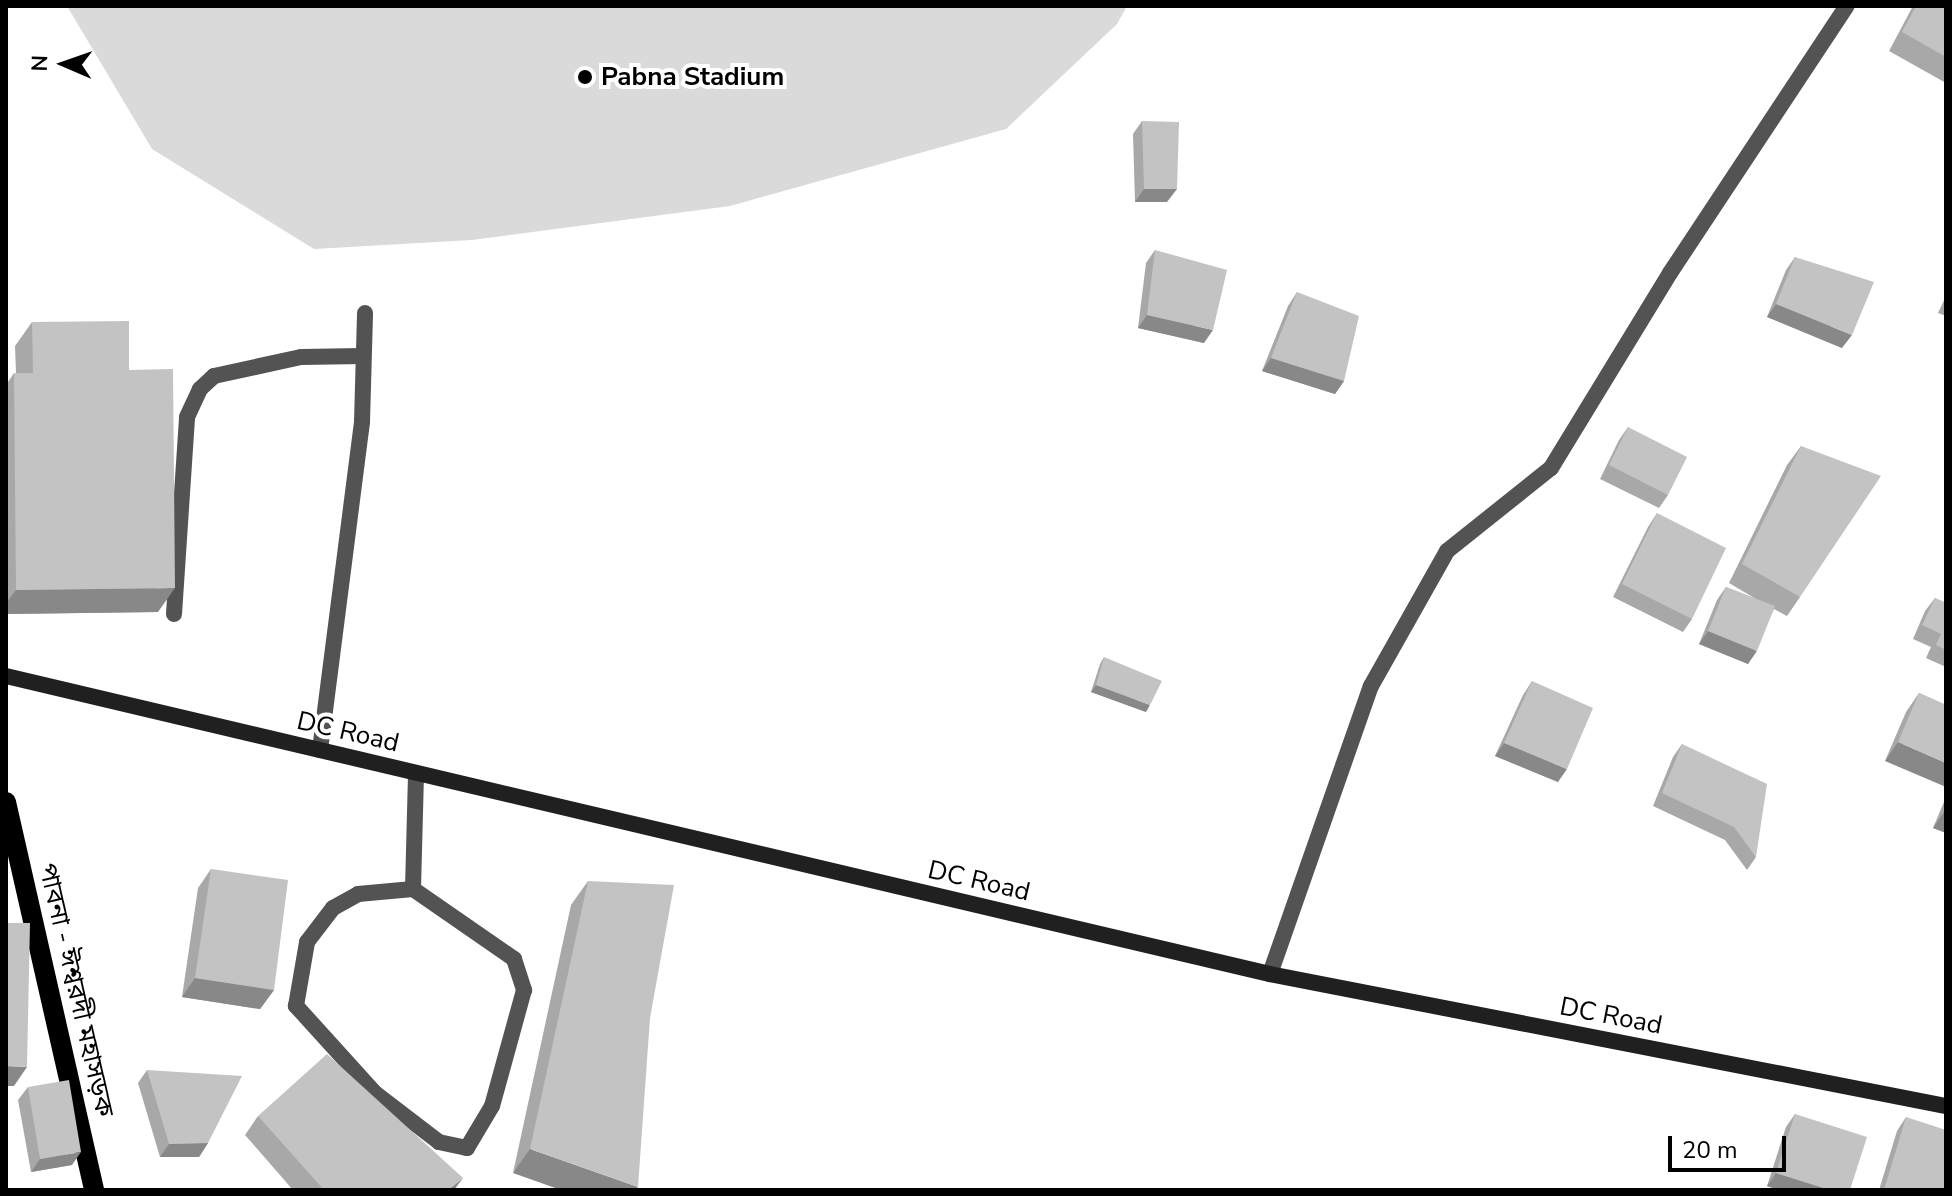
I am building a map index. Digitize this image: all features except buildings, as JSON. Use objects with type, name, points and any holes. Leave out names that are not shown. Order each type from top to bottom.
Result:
[{"type":"main road","name":"পাবনা - ঈশ্বরদী মহাসড়ক","points":[[6,802],[94,1190]]},
{"type":"street","points":[[1270,974],[1371,686],[1447,551],[1551,468],[1670,273],[1847,6]]},
{"type":"street","points":[[320,750],[362,422],[365,313]]},
{"type":"street","points":[[174,614],[187,417],[200,389],[214,376],[301,357],[363,356]]},
{"type":"street","name":"DC Road","points":[[6,676],[1270,974],[1946,1106]]},
{"type":"street","points":[[413,889],[416,773]]},
{"type":"street","points":[[413,889],[514,959],[524,990],[492,1106],[467,1148],[439,1142],[375,1093],[296,1006],[307,942],[333,908],[358,894],[413,889]]},
{"type":"shaded area","name":"Pabna Stadium","points":[[67,6],[1127,6],[1117,24],[1006,129],[730,206],[472,240],[314,249],[152,149]]},
{"type":"place","name":"Pabna Stadium","points":[[585,77]]}]
